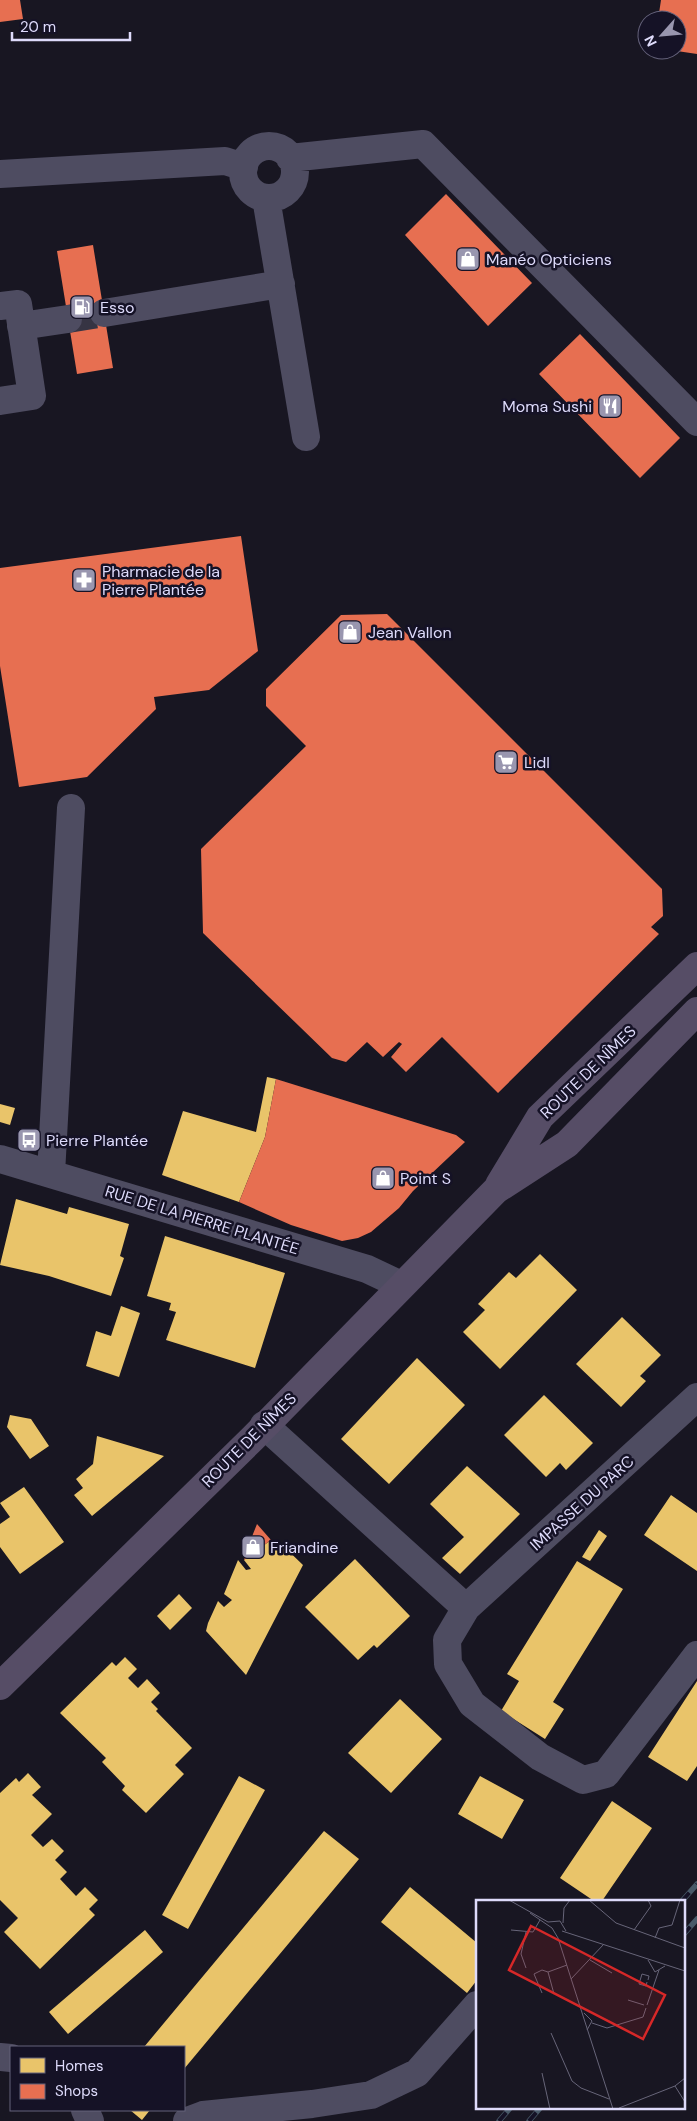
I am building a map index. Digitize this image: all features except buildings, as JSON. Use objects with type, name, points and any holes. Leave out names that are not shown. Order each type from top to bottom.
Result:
[{"type":"main road","name":"ROUTE DE NÎMES","points":[[496,1190],[540,1117],[697,966]]},
{"type":"main road","name":"ROUTE DE NÎMES","points":[[0,1686],[264,1425],[496,1190],[567,1144],[697,1011]]},
{"type":"street","points":[[290,158],[423,144],[697,422]]},
{"type":"street","points":[[277,147],[290,158],[294,174],[288,189],[282,194],[266,198],[258,195],[246,184],[243,176],[247,158],[259,148],[277,147]]},
{"type":"street","points":[[0,174],[225,161],[244,167]]},
{"type":"street","points":[[266,198],[306,437]]},
{"type":"street","points":[[104,313],[280,284]]},
{"type":"street","points":[[0,306],[18,304],[32,396],[0,401]]},
{"type":"street","points":[[21,326],[68,319]]},
{"type":"street","points":[[51,1174],[71,808]]},
{"type":"street","name":"RUE DE LA PIERRE PLANTÉE","points":[[0,1159],[367,1269],[401,1285]]},
{"type":"street","name":"IMPASSE DU PARC","points":[[697,1397],[466,1608],[447,1640],[448,1664],[472,1704],[540,1757],[583,1780],[606,1774],[697,1655]]},
{"type":"street","points":[[264,1425],[466,1608]]},
{"type":"street","points":[[187,2121],[203,2115],[312,2104],[371,2095],[417,2073],[476,2007]]},
{"type":"tunnel","points":[[68,319],[104,313]]},
{"type":"railway","points":[[683,1900],[697,1884]]},
{"type":"railway","points":[[684,1934],[697,1919]]},
{"type":"railway","points":[[499,2121],[510,2108]]},
{"type":"railway","points":[[529,2121],[540,2108]]},
{"type":"place","name":"Manéo Opticiens","points":[[468,259]]},
{"type":"place","name":"Esso","points":[[82,307]]},
{"type":"place","name":"Moma Sushi","points":[[610,406]]},
{"type":"place","name":"Pharmacie de la Pierre Plantée","points":[[84,580]]},
{"type":"place","name":"Jean Vallon","points":[[350,632]]},
{"type":"place","name":"Lidl","points":[[506,762]]},
{"type":"place","name":"Pierre Plantée","points":[[29,1140]]},
{"type":"place","name":"Point S","points":[[383,1178]]},
{"type":"place","name":"Friandine","points":[[253,1547]]}]
